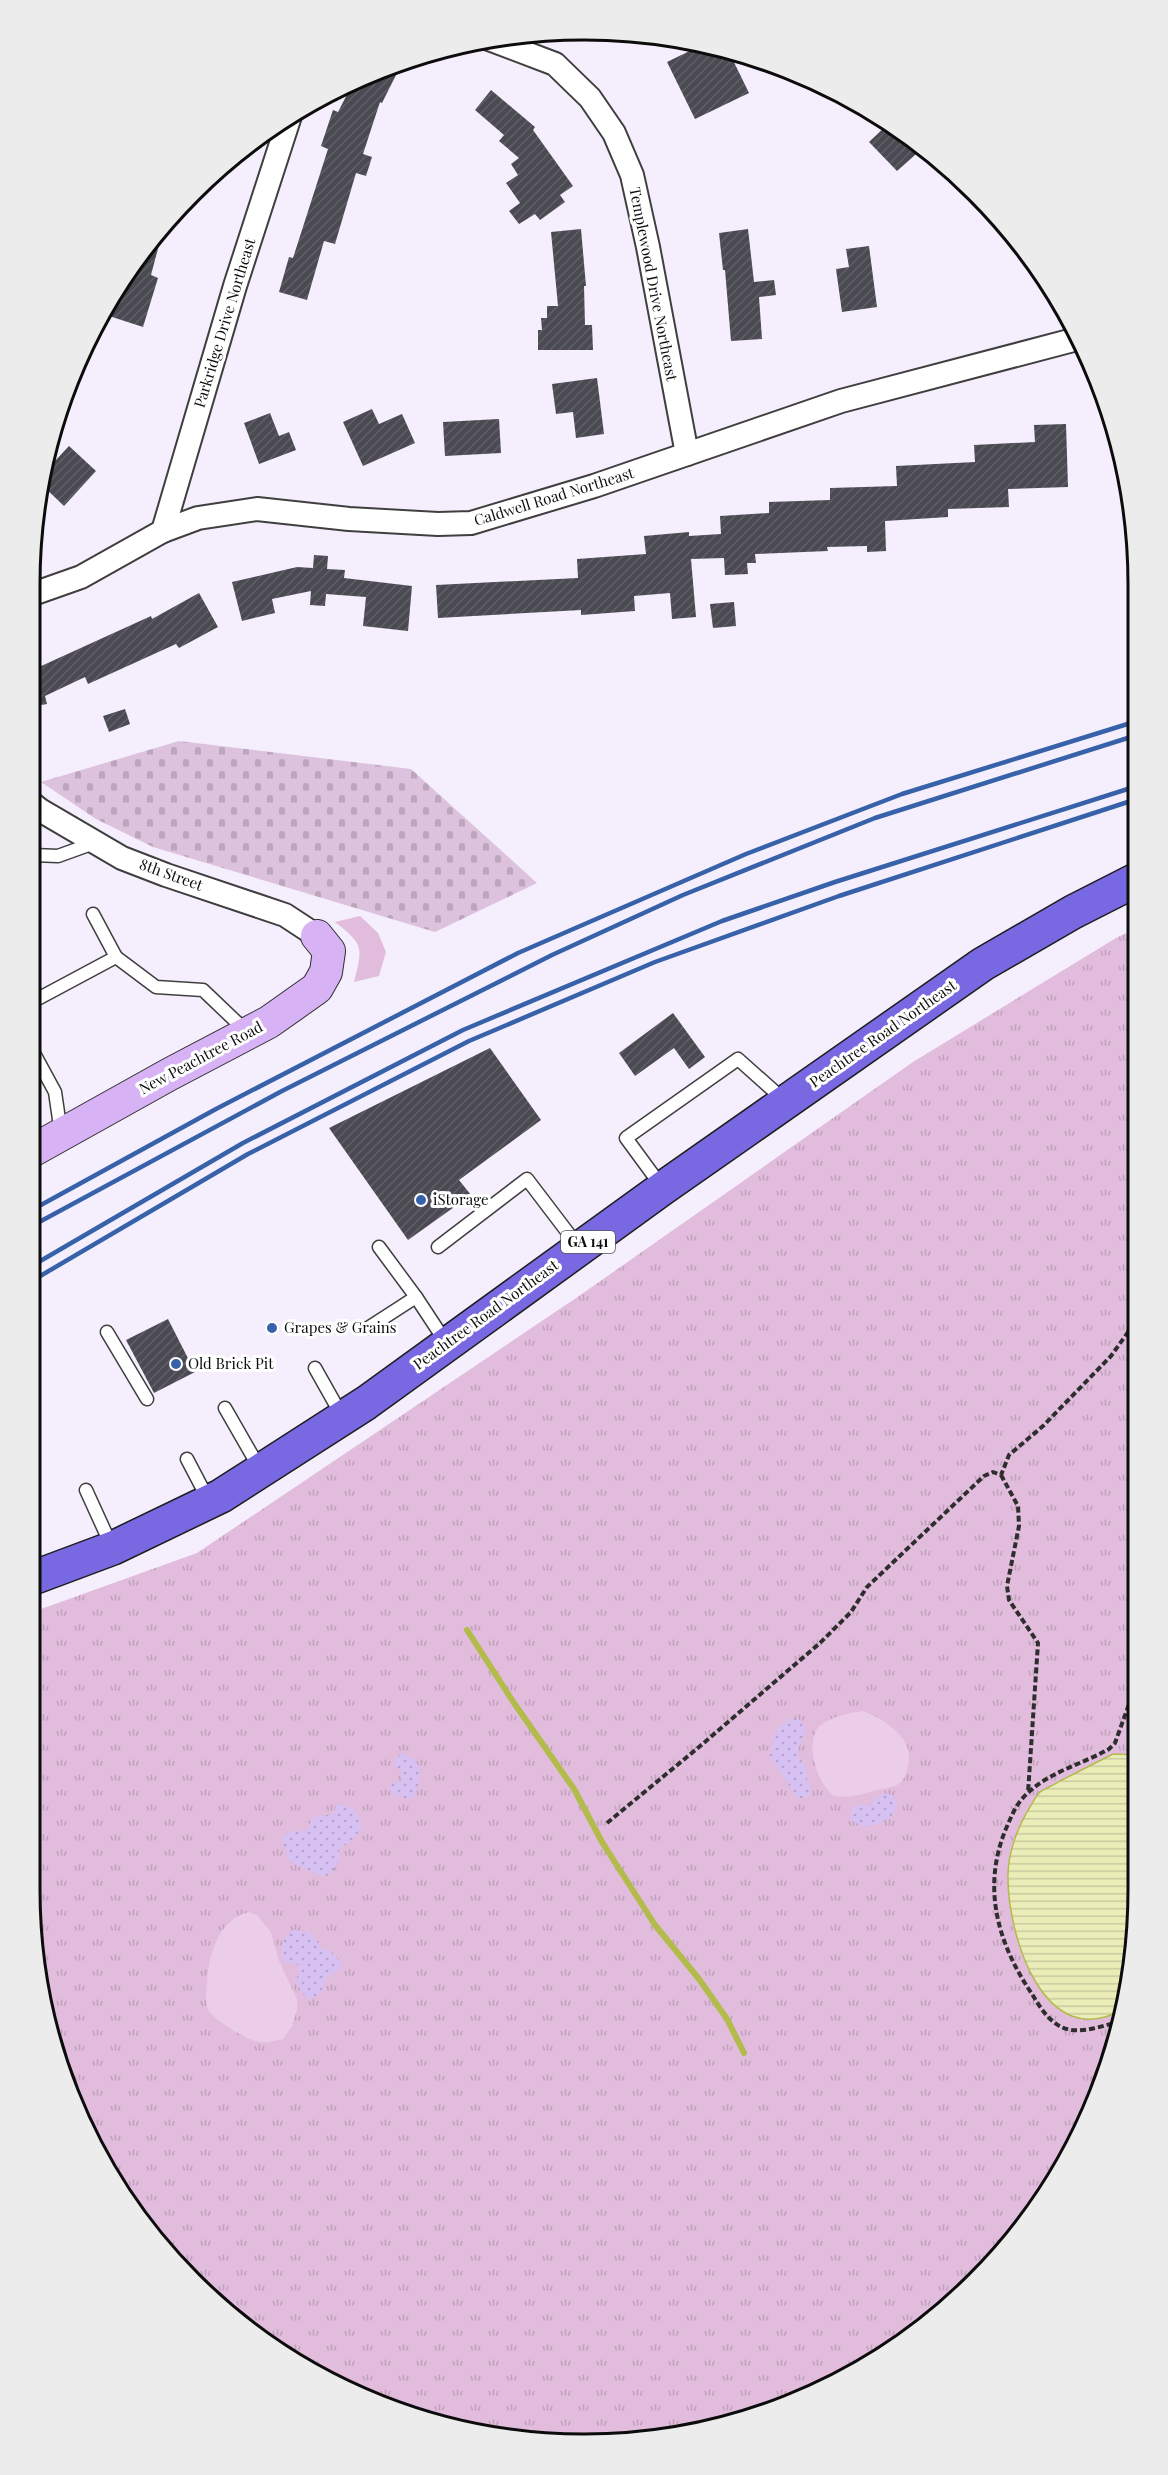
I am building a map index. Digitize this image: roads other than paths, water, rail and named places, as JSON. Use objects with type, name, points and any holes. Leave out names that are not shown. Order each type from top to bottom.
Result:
[{"type":"highway","name":"Peachtree Road Northeast","points":[[41,1575],[113,1548],[210,1502],[260,1471],[343,1417],[663,1188],[983,964],[1073,912],[1127,885]]},
{"type":"street","name":"Templewood Drive Northeast","points":[[507,46],[555,64],[590,98],[614,133],[632,175],[648,246],[687,454]]},
{"type":"street","name":"Parkridge Drive Northeast","points":[[163,531],[235,286],[286,130]]},
{"type":"street","name":"Caldwell Road Northeast","points":[[41,591],[81,577],[163,531],[198,518],[257,509],[349,519],[438,524],[471,523],[594,486],[841,401],[1069,341]]},
{"type":"street","name":"8th Street","points":[[41,809],[122,858],[285,915],[317,936]]},
{"type":"street","name":"New Peachtree Road","points":[[41,1146],[269,1022],[317,988],[326,972],[329,951],[317,936]]},
{"type":"lane","points":[[41,855],[58,856],[94,843]]},
{"type":"lane","points":[[93,914],[116,957],[156,987],[203,990],[248,1033]]},
{"type":"lane","points":[[41,997],[116,957]]},
{"type":"lane","points":[[663,1188],[626,1138],[738,1059],[786,1102]]},
{"type":"lane","points":[[41,1066],[55,1092],[61,1134]]},
{"type":"lane","points":[[438,1247],[527,1179],[580,1248]]},
{"type":"lane","points":[[379,1247],[447,1344]]},
{"type":"lane","points":[[368,1328],[416,1298]]},
{"type":"lane","points":[[107,1332],[147,1399]]},
{"type":"lane","points":[[315,1368],[343,1417]]},
{"type":"lane","points":[[225,1408],[260,1471]]},
{"type":"lane","points":[[187,1459],[210,1502]]},
{"type":"lane","points":[[86,1490],[113,1548]]},
{"type":"waterway","points":[[467,1630],[574,1789],[602,1842],[655,1925],[699,1979],[727,2019],[744,2053]]},
{"type":"railway","points":[[41,1205],[216,1109],[518,953],[746,854],[902,794],[1127,724]]},
{"type":"railway","points":[[41,1221],[282,1091],[552,955],[683,895],[875,818],[1127,738]]},
{"type":"railway","points":[[41,1261],[243,1143],[463,1030],[722,921],[835,882],[1127,789]]},
{"type":"railway","points":[[41,1276],[248,1154],[469,1041],[655,962],[839,896],[1127,802]]},
{"type":"place","name":"iStorage","points":[[421,1200]]},
{"type":"place","name":"Grapes & Grains","points":[[272,1328]]},
{"type":"place","name":"Old Brick Pit","points":[[176,1364]]}]
